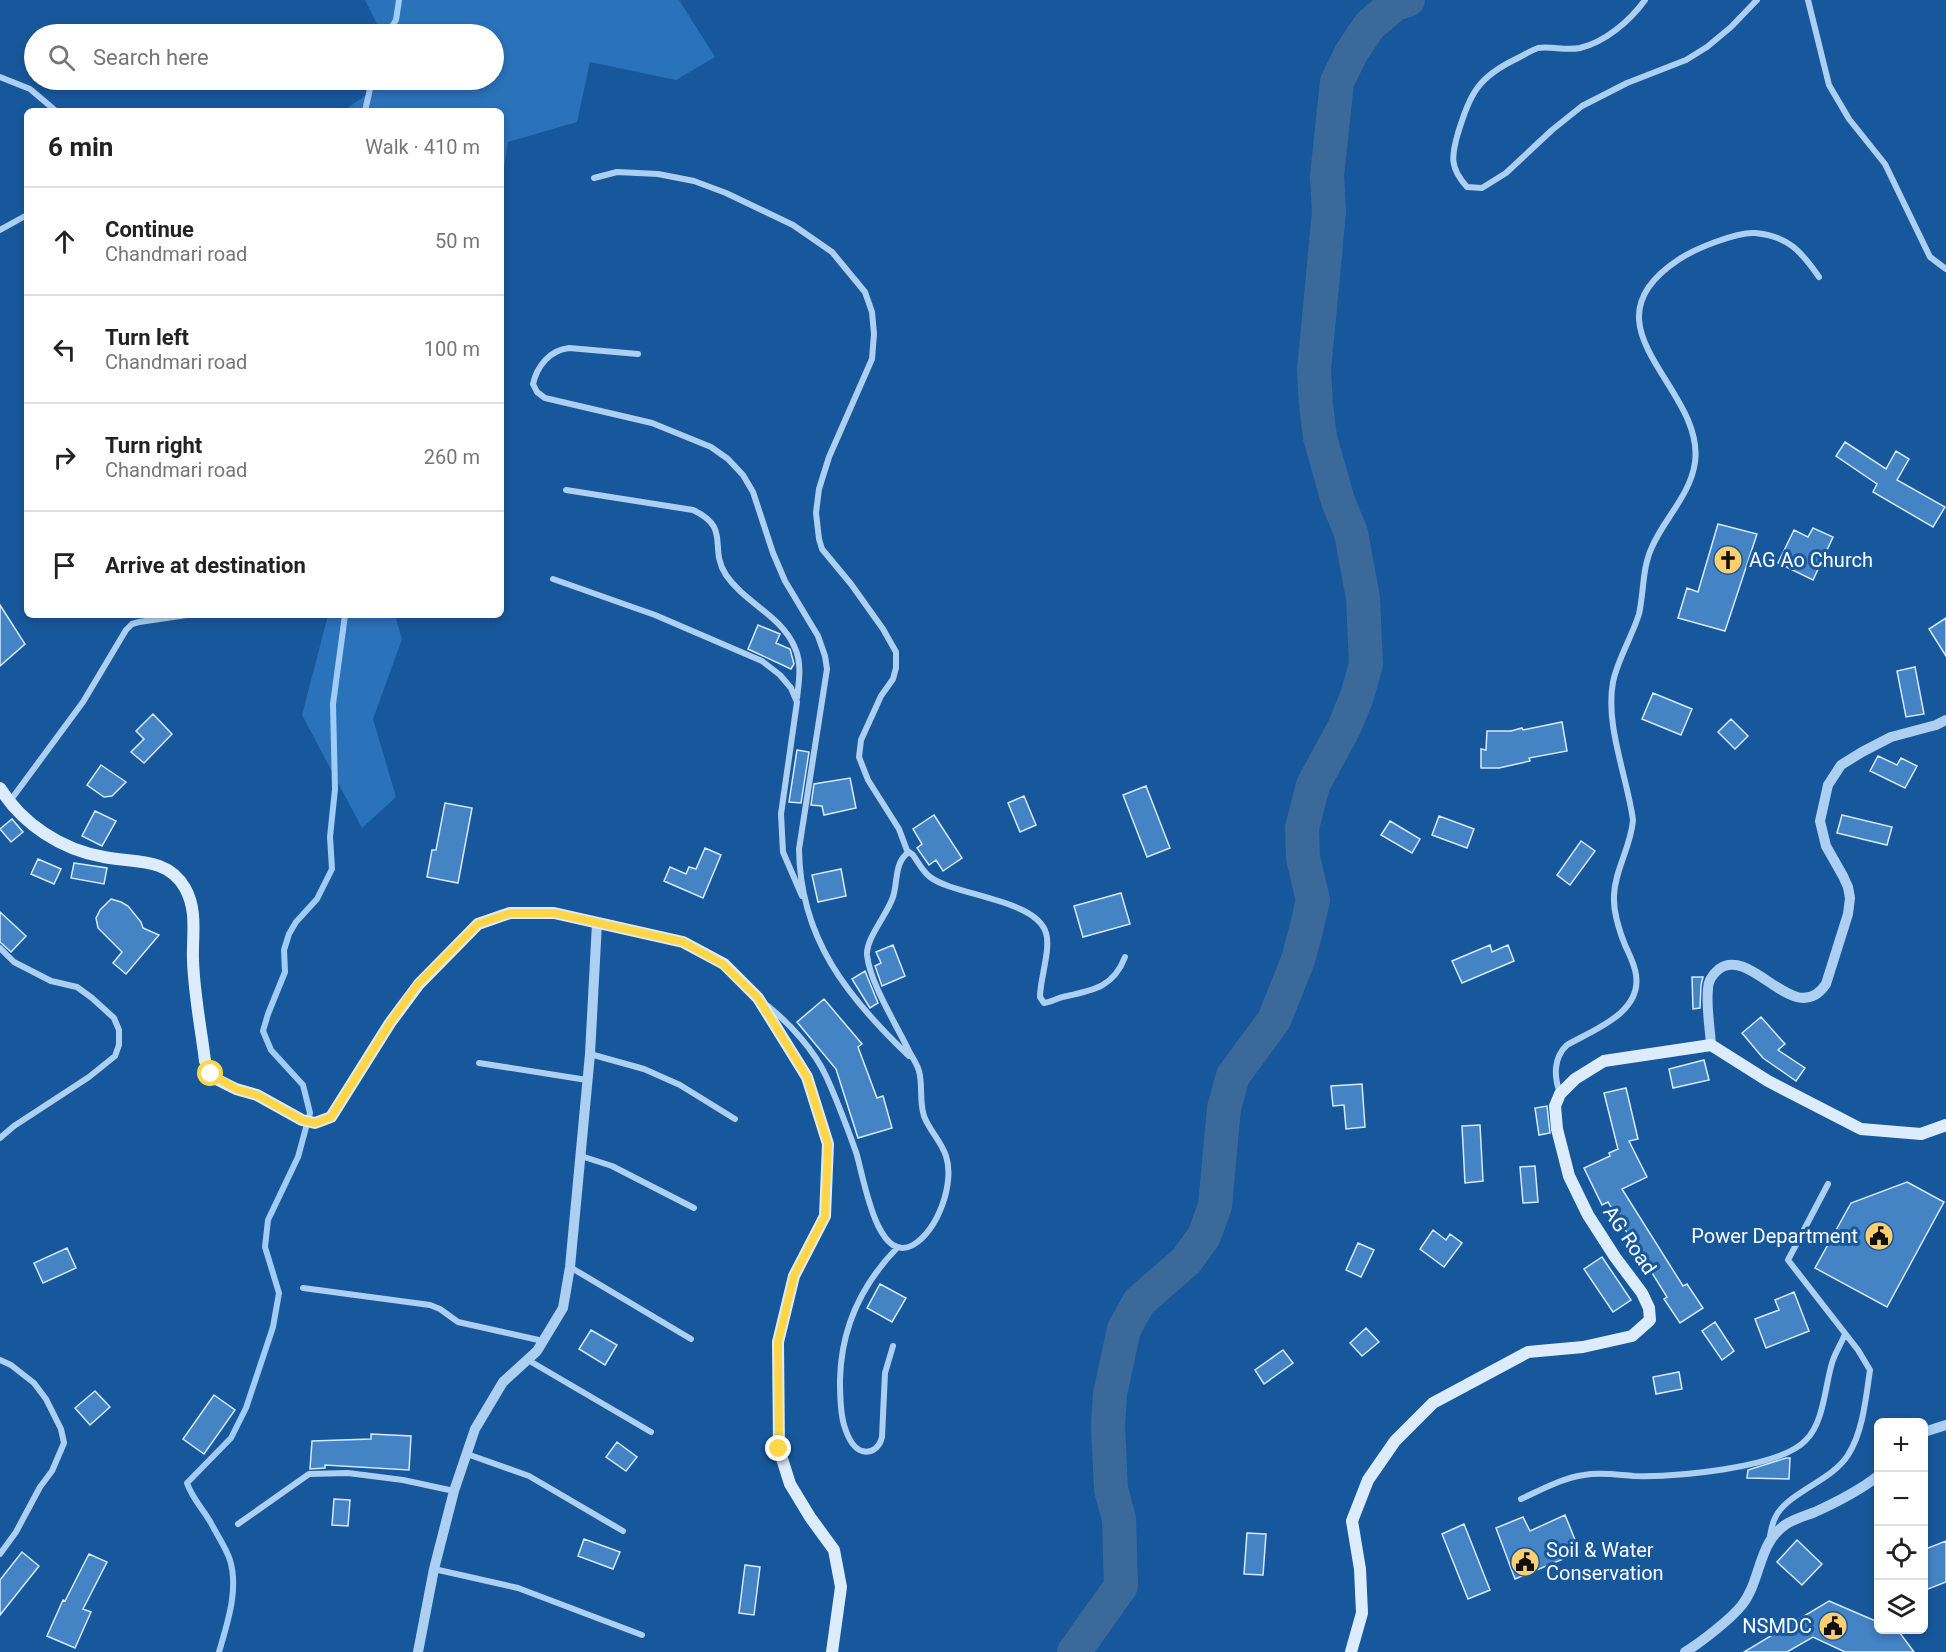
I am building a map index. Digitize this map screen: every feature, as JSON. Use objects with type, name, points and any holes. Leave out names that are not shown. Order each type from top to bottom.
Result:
[{"type":"main road","points":[[0,788],[23,818],[48,837],[86,853],[105,858],[143,860],[171,870],[185,888],[195,916],[193,961],[205,1061],[211,1074],[236,1089],[257,1095],[302,1120],[315,1123],[331,1117],[390,1023],[418,984],[478,924],[510,913],[554,913],[683,942],[723,964],[758,998],[807,1077],[828,1144],[825,1216],[794,1276],[778,1342],[779,1449],[790,1484],[834,1550],[841,1587],[831,1652]]},
{"type":"main road","points":[[1560,1094],[1575,1079],[1604,1061],[1711,1045],[1768,1081],[1861,1129],[1921,1134],[1946,1125]]},
{"type":"main road","name":"AG Road","points":[[1351,1652],[1362,1612],[1360,1569],[1352,1521],[1368,1480],[1395,1441],[1432,1403],[1528,1352],[1583,1347],[1632,1336],[1650,1320],[1642,1293],[1593,1223],[1569,1176],[1557,1130],[1555,1106],[1560,1094]]},
{"type":"street","points":[[1645,0],[1618,28],[1599,40],[1579,48],[1538,48],[1503,65],[1484,78],[1472,95],[1451,160],[1458,177],[1467,187],[1482,188],[1506,172],[1552,129],[1582,106],[1627,83],[1686,60],[1707,47],[1731,27],[1757,0]]},
{"type":"street","points":[[1808,0],[1829,85],[1849,119],[1885,164],[1930,257],[1946,269]]},
{"type":"street","points":[[0,77],[24,87]]},
{"type":"street","points":[[31,90],[52,108]]},
{"type":"street","points":[[594,178],[617,172],[658,174],[694,181],[726,193],[793,225],[832,252],[865,292],[872,312],[874,334],[872,359],[829,457],[819,489],[816,513],[822,549],[851,584],[883,629],[896,652],[893,679],[881,696],[861,740],[859,757],[868,780],[899,828],[908,853],[913,855],[932,879],[1020,909],[1043,927],[1046,933],[1046,945],[1040,997],[1044,1003],[1098,988],[1111,980],[1120,970],[1125,957]]},
{"type":"street","points":[[0,230],[24,217]]},
{"type":"street","points":[[1560,1094],[1555,1080],[1560,1051],[1620,1014],[1635,996],[1636,974],[1621,934],[1614,897],[1616,878],[1629,846],[1634,820],[1611,706],[1616,672],[1638,614],[1645,567],[1652,547],[1678,503],[1695,464],[1695,438],[1689,421],[1651,358],[1641,334],[1639,313],[1644,293],[1652,281],[1687,254],[1716,242],[1750,233],[1771,235],[1792,244],[1805,256],[1819,277]]},
{"type":"street","points":[[638,354],[559,349],[540,366],[533,384],[537,392],[545,398],[652,423],[711,447],[728,459],[743,475],[753,492],[773,553],[785,581],[818,636],[827,669],[799,849],[799,874],[809,913]]},
{"type":"street","points":[[566,490],[693,510],[703,515],[712,522],[717,534],[720,560],[726,574],[737,587],[789,634],[800,665],[781,814],[783,852],[823,952],[850,994],[870,1018],[914,1060]]},
{"type":"street","points":[[553,579],[655,615],[762,661],[780,675],[791,688],[797,702]]},
{"type":"street","points":[[10,801],[83,702],[126,630],[132,624],[166,618]]},
{"type":"street","points":[[1711,1045],[1708,988],[1711,977],[1721,968],[1729,964],[1742,966],[1793,997],[1819,994],[1826,984],[1848,914],[1850,898],[1843,876],[1826,846],[1820,821],[1828,785],[1841,765],[1891,737],[1936,725],[1946,720]]},
{"type":"street","points":[[893,1346],[885,1373],[880,1445],[873,1451],[862,1451],[854,1446],[842,1419],[840,1366],[844,1336],[866,1285],[897,1248],[913,1245],[921,1238],[942,1206],[946,1189],[946,1157],[924,1115],[920,1098],[919,1069],[873,978],[867,951],[893,897],[898,865],[903,856],[908,853]]},
{"type":"street","points":[[418,1652],[434,1569],[454,1491],[475,1429],[503,1382],[537,1352],[563,1308],[570,1267],[590,1054],[597,923]]},
{"type":"street","points":[[0,948],[14,962],[51,981],[77,987],[106,1010],[114,1018],[119,1030],[119,1045],[115,1056],[0,1138]]},
{"type":"street","points":[[758,998],[776,1013],[795,1034],[825,1074],[856,1153],[870,1206],[882,1232],[897,1248]]},
{"type":"street","points":[[590,1054],[644,1069],[680,1085],[735,1119]]},
{"type":"street","points":[[479,1063],[587,1080]]},
{"type":"street","points":[[580,1156],[612,1166],[694,1209]]},
{"type":"street","points":[[1685,1652],[1699,1644],[1742,1605],[1768,1543],[1775,1516],[1792,1499],[1830,1474],[1848,1456],[1861,1423],[1870,1370],[1788,1260],[1828,1184]]},
{"type":"street","points":[[570,1267],[691,1339]]},
{"type":"street","points":[[303,1288],[430,1305],[458,1322],[543,1341]]},
{"type":"street","points":[[1521,1499],[1559,1482],[1584,1475],[1635,1476],[1695,1473],[1768,1460],[1791,1450],[1806,1440],[1816,1424],[1832,1364],[1845,1334]]},
{"type":"street","points":[[0,1360],[11,1365],[34,1383],[61,1429],[64,1443],[52,1471],[40,1487],[16,1532],[0,1554]]},
{"type":"street","points":[[528,1360],[651,1432]]},
{"type":"street","points":[[1928,1430],[1946,1425]]},
{"type":"street","points":[[467,1454],[529,1476],[623,1531]]},
{"type":"street","points":[[238,1524],[309,1474],[348,1473],[403,1480],[454,1491]]},
{"type":"street","points":[[1768,1543],[1785,1525],[1833,1504],[1874,1479]]},
{"type":"street","points":[[434,1569],[518,1588],[642,1635]]},
{"type":"shaded area","points":[[365,0],[679,0],[715,57],[676,80],[590,62],[577,122],[508,142],[504,168],[504,108],[347,108],[373,90],[504,90],[504,24],[377,24]]},
{"type":"shaded area","points":[[327,618],[396,618],[402,639],[373,719],[396,797],[362,828],[302,715]]},
{"type":"building","points":[[1845,442],[1886,469],[1896,451],[1909,459],[1897,480],[1945,507],[1933,527],[1873,492],[1877,484],[1836,456]]},
{"type":"building","name":"AG Ao Church","points":[[1718,524],[1757,534],[1725,631],[1678,618],[1687,588],[1698,592]]},
{"type":"building","points":[[1813,528],[1833,537],[1813,580],[1778,563],[1794,530],[1808,537]]},
{"type":"building","points":[[0,605],[25,644],[0,666]]},
{"type":"building","points":[[1946,618],[1946,656],[1929,629]]},
{"type":"building","points":[[758,625],[780,634],[776,643],[790,649],[794,664],[791,669],[748,649]]},
{"type":"building","points":[[1915,667],[1924,714],[1906,717],[1897,671]]},
{"type":"building","points":[[1653,693],[1692,709],[1681,735],[1642,719]]},
{"type":"building","points":[[153,714],[172,734],[144,763],[131,752],[144,739],[136,731]]},
{"type":"building","points":[[1731,719],[1748,736],[1735,749],[1718,732]]},
{"type":"building","points":[[1562,722],[1567,751],[1529,758],[1530,761],[1499,768],[1481,768],[1481,749],[1486,750],[1487,731],[1511,731],[1522,728],[1523,730]]},
{"type":"building","points":[[797,750],[809,752],[801,803],[789,802]]},
{"type":"building","points":[[1878,756],[1897,765],[1901,758],[1917,766],[1905,788],[1870,771]]},
{"type":"building","points":[[101,765],[126,782],[112,796],[104,797],[87,785]]},
{"type":"building","points":[[850,778],[856,808],[824,815],[822,806],[811,805],[814,784]]},
{"type":"building","points":[[1146,786],[1170,848],[1147,857],[1123,795]]},
{"type":"building","points":[[1024,796],[1036,825],[1020,832],[1008,803]]},
{"type":"building","points":[[445,803],[472,808],[458,883],[427,877],[432,850],[436,850]]},
{"type":"building","points":[[95,811],[116,821],[102,846],[82,836]]},
{"type":"building","points":[[934,815],[962,858],[943,871],[936,860],[929,865],[917,848],[922,844],[913,829]]},
{"type":"building","points":[[1842,815],[1892,827],[1887,845],[1837,833]]},
{"type":"building","points":[[1439,816],[1474,829],[1467,848],[1432,835]]},
{"type":"building","points":[[12,819],[23,832],[11,842],[0,829]]},
{"type":"building","points":[[1390,821],[1420,839],[1412,853],[1381,835]]},
{"type":"building","points":[[1581,841],[1595,851],[1570,885],[1557,875]]},
{"type":"building","points":[[705,848],[721,855],[703,898],[664,881],[670,867],[686,874],[689,867],[696,869]]},
{"type":"building","points":[[38,859],[61,869],[54,884],[31,874]]},
{"type":"building","points":[[74,863],[107,868],[104,884],[71,878]]},
{"type":"building","points":[[841,869],[846,896],[818,902],[812,875]]},
{"type":"building","points":[[1121,893],[1130,924],[1083,937],[1074,906]]},
{"type":"building","points":[[111,899],[128,906],[143,928],[159,935],[126,974],[113,963],[122,952],[98,928],[96,918],[100,910]]},
{"type":"building","points":[[0,912],[26,936],[11,952],[0,942]]},
{"type":"building","points":[[893,945],[905,976],[882,986],[875,966],[881,963],[876,952]]},
{"type":"building","points":[[1490,945],[1492,952],[1508,945],[1514,961],[1462,983],[1452,961]]},
{"type":"building","points":[[865,971],[878,1003],[870,1008],[852,979]]},
{"type":"building","points":[[1692,977],[1703,977],[1700,1008],[1693,1009]]},
{"type":"building","points":[[824,999],[862,1044],[858,1047],[877,1098],[883,1096],[892,1128],[858,1138],[836,1069],[797,1022]]},
{"type":"building","points":[[1761,1017],[1785,1044],[1778,1050],[1805,1068],[1796,1081],[1763,1058],[1742,1033]]},
{"type":"building","points":[[1704,1060],[1709,1080],[1673,1088],[1669,1069]]},
{"type":"building","points":[[1362,1084],[1365,1127],[1346,1129],[1344,1105],[1333,1106],[1331,1086]]},
{"type":"building","points":[[1626,1088],[1638,1139],[1629,1141],[1647,1177],[1622,1189],[1683,1286],[1687,1284],[1703,1308],[1680,1323],[1664,1299],[1667,1297],[1608,1202],[1602,1205],[1584,1168],[1610,1156],[1609,1153],[1618,1149],[1604,1093]]},
{"type":"building","points":[[1547,1106],[1550,1133],[1539,1135],[1535,1108]]},
{"type":"building","points":[[1480,1125],[1483,1181],[1465,1183],[1462,1126]]},
{"type":"building","points":[[1535,1166],[1538,1202],[1523,1203],[1520,1167]]},
{"type":"building","name":"Power Department","points":[[1907,1182],[1944,1202],[1887,1307],[1815,1268],[1851,1203]]},
{"type":"building","points":[[1433,1230],[1446,1240],[1450,1234],[1462,1243],[1444,1267],[1420,1249]]},
{"type":"building","points":[[1358,1243],[1374,1250],[1361,1277],[1346,1270]]},
{"type":"building","points":[[67,1248],[76,1268],[43,1283],[34,1263]]},
{"type":"building","points":[[1602,1257],[1631,1300],[1613,1312],[1584,1269]]},
{"type":"building","points":[[880,1284],[906,1298],[892,1322],[867,1308]]},
{"type":"building","points":[[1794,1292],[1809,1331],[1766,1348],[1755,1319],[1779,1310],[1775,1300]]},
{"type":"building","points":[[1715,1322],[1734,1351],[1722,1360],[1702,1331]]},
{"type":"building","points":[[1366,1328],[1379,1342],[1362,1356],[1350,1343]]},
{"type":"building","points":[[591,1330],[617,1345],[605,1365],[579,1349]]},
{"type":"building","points":[[1283,1350],[1293,1363],[1264,1384],[1255,1370]]},
{"type":"building","points":[[1679,1372],[1682,1389],[1656,1394],[1653,1377]]},
{"type":"building","points":[[95,1391],[110,1407],[90,1425],[75,1408]]},
{"type":"building","points":[[214,1395],[235,1410],[204,1454],[183,1439]]},
{"type":"building","points":[[371,1434],[411,1436],[409,1470],[325,1465],[325,1468],[310,1469],[312,1441],[371,1439]]},
{"type":"building","points":[[617,1442],[637,1457],[626,1471],[606,1457]]},
{"type":"building","points":[[1790,1458],[1789,1479],[1747,1478],[1748,1470]]},
{"type":"building","points":[[334,1499],[350,1500],[348,1526],[332,1525]]},
{"type":"building","points":[[1565,1515],[1580,1552],[1515,1579],[1496,1528],[1523,1517],[1530,1531]]},
{"type":"building","points":[[1464,1524],[1490,1590],[1468,1599],[1442,1534]]},
{"type":"building","points":[[1247,1533],[1266,1534],[1263,1575],[1244,1574]]},
{"type":"building","points":[[584,1539],[620,1552],[613,1569],[578,1556]]},
{"type":"building","points":[[1797,1540],[1822,1564],[1802,1585],[1777,1562]]},
{"type":"building","points":[[1946,1541],[1946,1582],[1928,1589],[1928,1580],[1928,1548]]},
{"type":"building","points":[[22,1552],[39,1566],[0,1615],[0,1580]]},
{"type":"building","points":[[89,1554],[107,1562],[83,1609],[91,1612],[75,1648],[47,1636],[63,1600],[65,1601]]},
{"type":"building","points":[[745,1565],[760,1567],[754,1615],[739,1613]]},
{"type":"building","name":"NSMDC","points":[[1829,1601],[1874,1620],[1874,1634],[1901,1634],[1914,1652],[1845,1652],[1813,1637],[1787,1652],[1744,1652]]},
{"type":"waterway","points":[[393,24],[399,0]]},
{"type":"waterway","points":[[1074,1652],[1121,1586],[1119,1519],[1111,1489],[1108,1426],[1110,1394],[1124,1329],[1139,1302],[1186,1261],[1204,1236],[1215,1206],[1224,1108],[1233,1076],[1274,1020],[1298,960],[1313,900],[1303,858],[1302,828],[1313,785],[1344,728],[1357,696],[1366,664],[1363,598],[1351,533],[1338,501],[1320,437],[1314,370],[1329,212],[1327,176],[1337,82],[1351,53],[1370,25],[1395,4],[1408,0]]},
{"type":"waterway","points":[[366,108],[370,90]]},
{"type":"waterway","points":[[219,1652],[233,1595],[230,1560],[187,1483],[231,1438],[246,1408],[273,1327],[279,1293],[265,1247],[268,1220],[298,1157],[310,1113],[303,1085],[271,1050],[263,1031],[285,972],[284,950],[289,934],[296,922],[317,899],[332,869],[330,837],[335,789],[333,704],[345,618]]},
{"type":"place","name":"AG Ao Church","points":[[1728,560]]},
{"type":"place","name":"Power Department","points":[[1879,1236]]},
{"type":"place","name":"Soil & Water Conservation","points":[[1525,1562]]},
{"type":"place","name":"NSMDC","points":[[1833,1626]]},
{"type":"route","points":[[211,1074],[216,1079],[236,1089],[257,1095],[302,1120],[315,1123],[331,1117],[355,1076],[418,984],[478,924],[510,913],[554,913],[683,942],[723,964],[758,998],[807,1077],[828,1144],[825,1216],[794,1276],[778,1342],[779,1449]]}]
